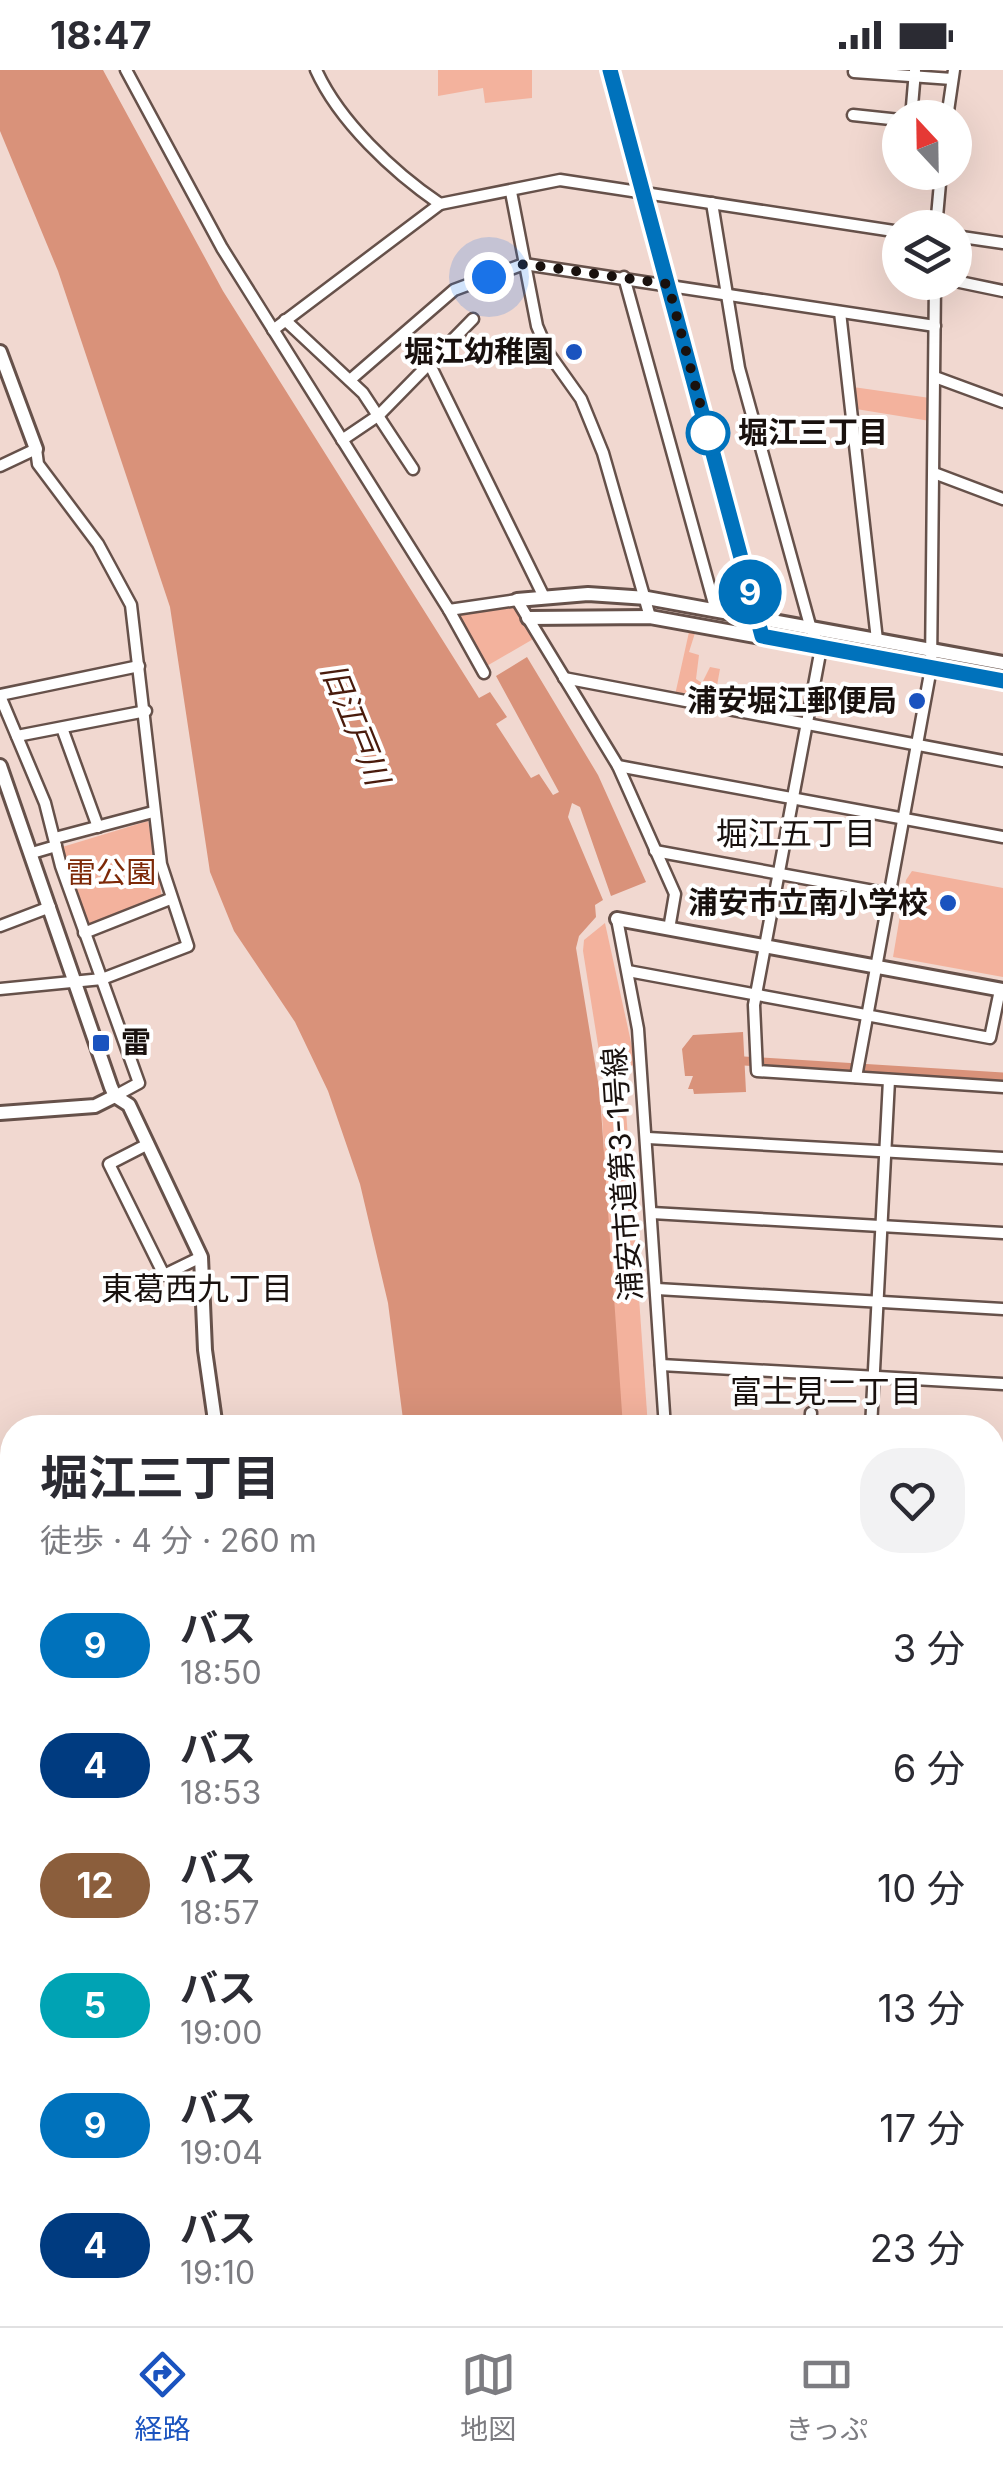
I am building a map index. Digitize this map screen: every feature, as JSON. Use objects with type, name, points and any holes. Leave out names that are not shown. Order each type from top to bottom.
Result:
[{"type":"street","points":[[126,70],[222,248],[449,610],[484,673]]},
{"type":"street","points":[[316,70],[327,94],[377,149],[440,204]]},
{"type":"street","points":[[610,70],[762,636]]},
{"type":"street","points":[[854,72],[953,75],[950,100]]},
{"type":"street","points":[[913,100],[915,72]]},
{"type":"street","points":[[853,116],[882,118]]},
{"type":"street","points":[[274,330],[440,204],[560,180],[882,229]]},
{"type":"street","points":[[511,192],[542,343],[581,398],[603,454],[650,618]]},
{"type":"street","points":[[712,203],[739,368],[811,628],[820,648],[756,995],[757,1071],[1003,1087]]},
{"type":"street","points":[[972,238],[1003,243]]},
{"type":"street","points":[[350,380],[454,290],[524,264],[935,326]]},
{"type":"street","points":[[624,278],[716,611]]},
{"type":"street","points":[[972,285],[1003,291]]},
{"type":"street","points":[[856,1077],[931,668],[935,300]]},
{"type":"street","points":[[840,312],[877,640]]},
{"type":"street","points":[[342,440],[378,415],[473,319]]},
{"type":"street","points":[[285,320],[350,380],[413,469]]},
{"type":"street","points":[[0,352],[36,448],[38,464],[98,544],[131,605],[146,711],[153,812],[170,899],[188,946],[102,978],[0,990]]},
{"type":"street","points":[[429,363],[544,597]]},
{"type":"street","points":[[935,377],[1003,402]]},
{"type":"street","points":[[0,466],[36,448]]},
{"type":"street","points":[[934,473],[1003,500]]},
{"type":"street","points":[[449,610],[544,597],[647,598],[1003,663]]},
{"type":"street","points":[[517,600],[618,766],[675,894],[668,929]]},
{"type":"street","points":[[528,618],[650,618],[1003,681]]},
{"type":"street","points":[[0,1114],[95,1106],[139,1083],[84,933],[56,842],[0,696],[139,666]]},
{"type":"street","points":[[564,678],[1003,760]]},
{"type":"street","points":[[17,736],[146,711]]},
{"type":"street","points":[[62,728],[98,827]]},
{"type":"street","points":[[0,766],[6,802],[32,854],[115,1096],[128,1104],[202,1257],[205,1350],[214,1415]]},
{"type":"street","points":[[618,766],[1003,837]]},
{"type":"street","points":[[32,854],[98,827],[153,812]]},
{"type":"street","points":[[655,851],[890,894]]},
{"type":"street","points":[[84,933],[170,899]]},
{"type":"street","points":[[0,926],[50,908]]},
{"type":"street","points":[[617,920],[1002,990],[990,1038],[628,972]]},
{"type":"street","name":"浦安市道第3-1号線","points":[[617,920],[628,972],[648,1138],[664,1415]]},
{"type":"street","points":[[871,1415],[889,1080]]},
{"type":"street","points":[[648,1138],[1003,1158]]},
{"type":"street","points":[[148,1144],[108,1164],[164,1275],[202,1257]]},
{"type":"street","points":[[652,1213],[1003,1233]]},
{"type":"street","points":[[657,1290],[1003,1309]]},
{"type":"street","points":[[661,1365],[1003,1384]]},
{"type":"green space","points":[[438,70],[532,70],[532,98],[485,103],[483,88],[438,96]]},
{"type":"green space","points":[[853,387],[930,398],[930,421],[856,409]]},
{"type":"green space","points":[[512,605],[535,638],[485,667],[456,615]]},
{"type":"green space","points":[[689,632],[695,633],[689,652],[699,655],[696,679],[702,683],[710,667],[720,669],[714,702],[675,695]]},
{"type":"green space","name":"雷公園","points":[[148,821],[162,897],[88,926],[59,848]]},
{"type":"green space","name":"浦安市立南小学校","points":[[912,871],[1003,888],[1003,977],[893,957],[906,880]]},
{"type":"green space","points":[[605,923],[636,1065],[602,1070],[583,951],[584,940]]},
{"type":"green space","points":[[626,1110],[647,1415],[618,1415],[602,1114]]},
{"type":"water","name":"旧江戸川","points":[[0,70],[103,70],[223,291],[479,698],[490,692],[507,717],[496,724],[531,778],[539,774],[553,795],[559,792],[496,676],[527,657],[598,775],[646,882],[611,896],[580,807],[572,803],[568,817],[603,900],[595,905],[596,917],[579,936],[576,948],[599,1088],[625,1082],[626,1097],[617,1098],[616,1093],[600,1095],[622,1415],[402,1415],[388,1303],[360,1184],[328,1091],[295,1022],[234,931],[210,872],[170,607],[58,271],[0,131]]},
{"type":"water","points":[[743,1032],[746,1092],[694,1094],[693,1089],[688,1089],[693,1076],[685,1076],[682,1049],[693,1035]]},
{"type":"waterway","points":[[744,1061],[1003,1077]]},
{"type":"bus line","name":"9","points":[[610,70],[762,636],[1003,681]]},
{"type":"place","name":"堀江幼稚園","points":[[574,352]]},
{"type":"place","name":"堀江三丁目","points":[[708,433]]},
{"type":"place","name":"浦安堀江郵便局","points":[[917,701]]},
{"type":"place","name":"浦安市立南小学校","points":[[948,903]]},
{"type":"place","name":"雷","points":[[101,1043]]},
{"type":"district","name":"堀江五丁目","points":[[796,834]]},
{"type":"district","name":"東葛西九丁目","points":[[197,1289]]},
{"type":"district","name":"富士見二丁目","points":[[826,1392]]},
{"type":"route","points":[[489,277],[524,264],[668,284],[708,433]]}]
